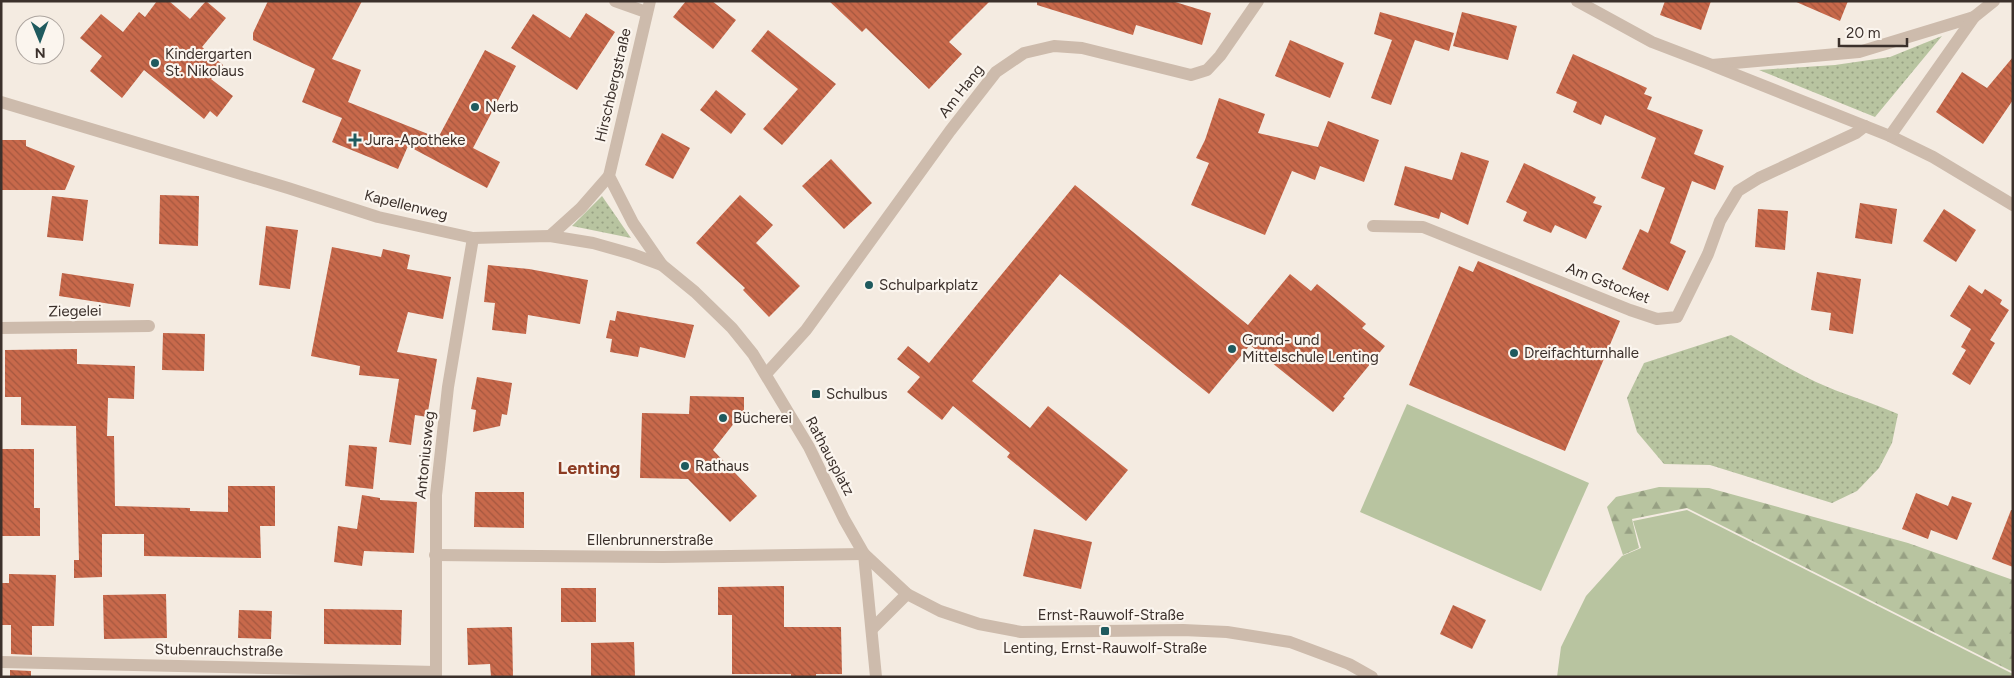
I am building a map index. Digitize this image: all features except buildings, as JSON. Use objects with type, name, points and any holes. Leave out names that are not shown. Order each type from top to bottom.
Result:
[{"type":"street","points":[[615,1],[648,6]]},
{"type":"street","name":"Am Hang","points":[[766,374],[806,330],[950,131],[996,72],[1024,53],[1054,46],[1082,48],[1191,74],[1207,70],[1220,56],[1258,1]]},
{"type":"street","points":[[1577,1],[1652,42],[1890,136],[1933,157],[2013,205]]},
{"type":"street","points":[[1890,136],[1974,17],[1994,1]]},
{"type":"street","name":"Hirschbergstraße","points":[[550,236],[581,208],[609,176],[648,6]]},
{"type":"street","points":[[1712,65],[1859,52],[1974,17]]},
{"type":"street","name":"Kapellenweg","points":[[1,102],[378,217],[473,238],[550,236],[593,243],[632,254],[662,265],[695,292],[732,328],[766,374]]},
{"type":"street","name":"Am Gstocket","points":[[1373,226],[1423,227],[1630,310],[1657,319],[1677,317],[1708,254],[1720,221],[1738,191],[1759,178],[1856,133],[1866,126]]},
{"type":"street","points":[[609,176],[633,223],[662,265]]},
{"type":"street","name":"Antoniusweg","points":[[436,674],[436,495],[448,387],[473,238]]},
{"type":"street","name":"Ziegelei","points":[[1,328],[149,326]]},
{"type":"street","name":"Rathausplatz","points":[[766,374],[810,447],[844,519],[864,554]]},
{"type":"street","name":"Ellenbrunnerstraße","points":[[435,554],[663,557],[864,554]]},
{"type":"street","points":[[864,554],[876,677]]},
{"type":"street","name":"Ernst-Rauwolf-Straße","points":[[864,554],[907,594],[940,611],[979,624],[1020,632],[1183,630],[1227,632],[1290,642],[1349,664],[1372,677]]},
{"type":"street","points":[[872,628],[907,594]]},
{"type":"street","name":"Stubenrauchstraße","points":[[1,662],[436,674]]},
{"type":"green space","points":[[1942,36],[1875,117],[1759,70],[1835,65],[1890,57]]},
{"type":"green space","points":[[602,196],[631,238],[572,226]]},
{"type":"green space","points":[[1731,335],[1816,382],[1898,414],[1892,443],[1879,468],[1857,491],[1832,503],[1710,465],[1664,464],[1637,432],[1627,398],[1644,363]]},
{"type":"green space","points":[[1407,404],[1589,483],[1541,591],[1360,512]]},
{"type":"green space","points":[[1659,487],[1709,488],[1908,543],[2013,580],[2013,672],[1687,508],[1632,519],[1639,548],[1623,555],[1607,507],[1616,497]]},
{"type":"green space","points":[[1687,510],[2013,674],[2013,677],[1557,677],[1561,647],[1586,596],[1622,556],[1641,548],[1633,521]]},
{"type":"place","name":"Kindergarten St. Nikolaus","points":[[155,63]]},
{"type":"place","name":"Nerb","points":[[475,107]]},
{"type":"place","name":"Jura-Apotheke","points":[[355,140]]},
{"type":"place","name":"Schulparkplatz","points":[[869,285]]},
{"type":"place","name":"Grund- und Mittelschule Lenting","points":[[1232,349]]},
{"type":"place","name":"Dreifachturnhalle","points":[[1514,353]]},
{"type":"place","name":"Schulbus","points":[[816,394]]},
{"type":"place","name":"Bücherei","points":[[723,418]]},
{"type":"place","name":"Rathaus","points":[[685,466]]},
{"type":"place","name":"Lenting, Ernst-Rauwolf-Straße","points":[[1105,631]]},
{"type":"district","name":"Lenting","points":[[589,468]]}]
